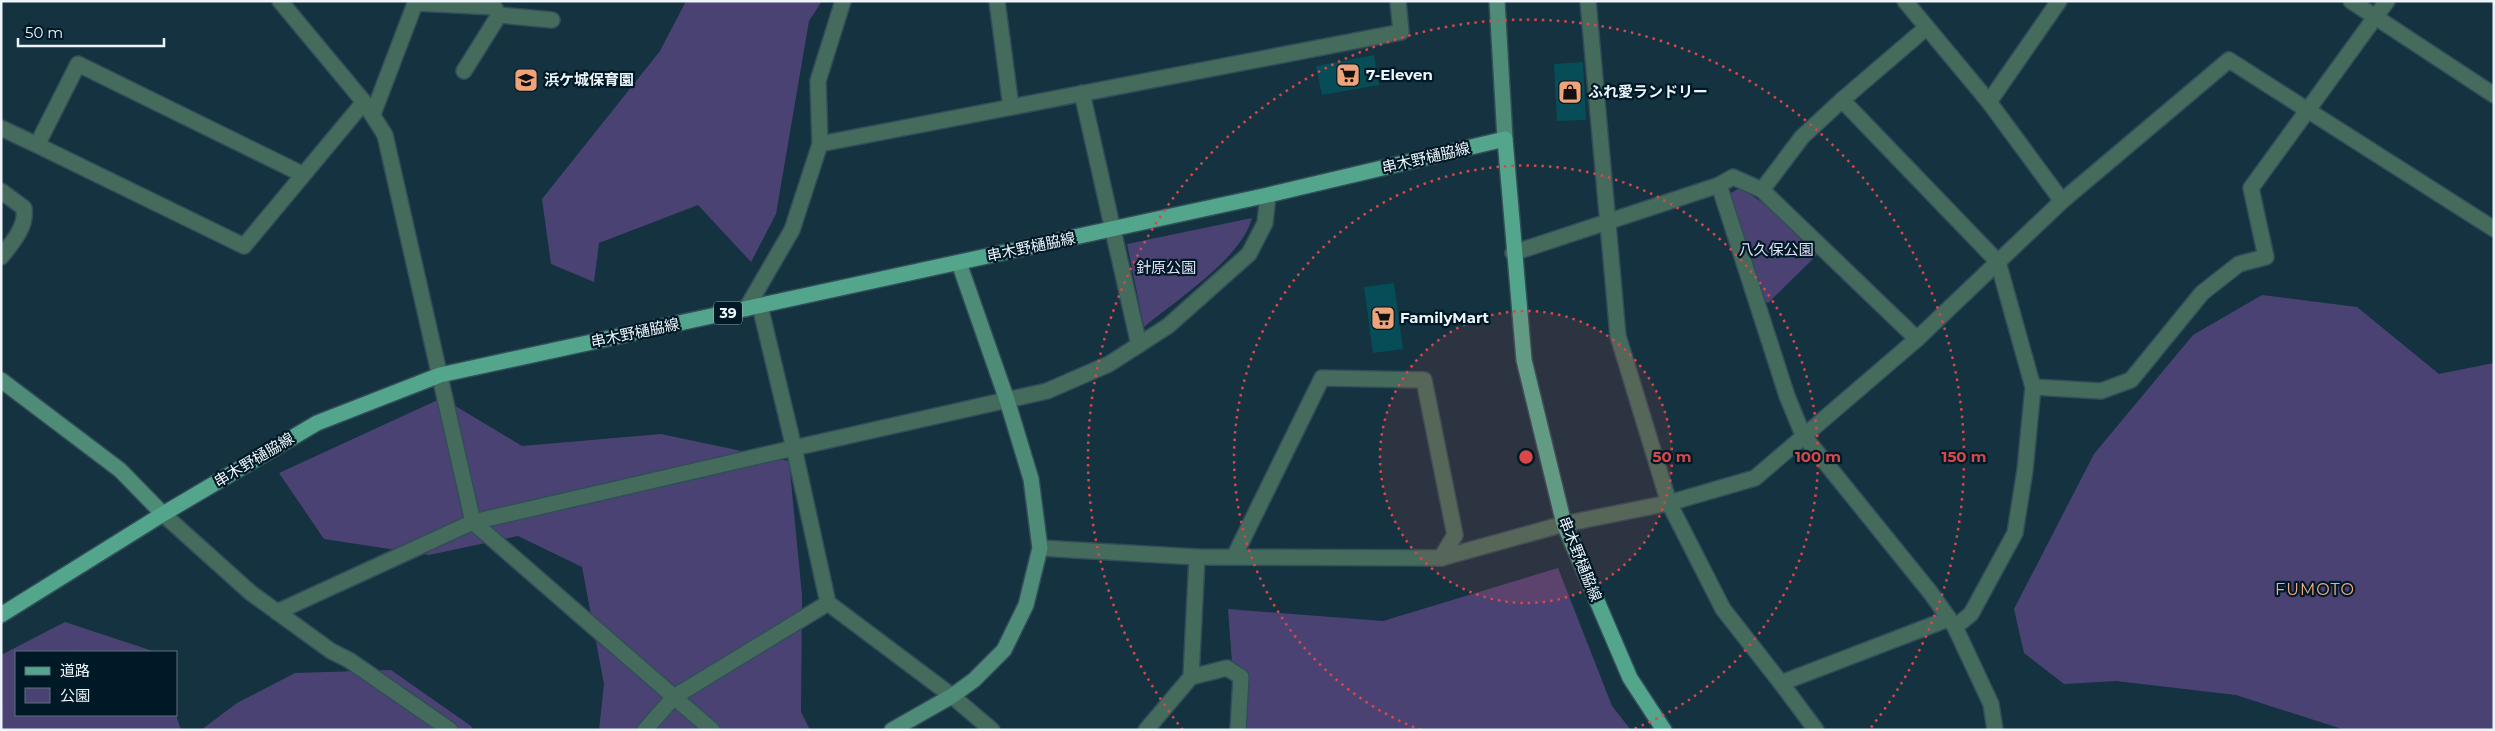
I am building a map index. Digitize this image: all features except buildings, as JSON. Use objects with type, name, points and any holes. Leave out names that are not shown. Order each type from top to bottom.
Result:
[{"type":"main road","name":"串木野樋脇線","points":[[1,615],[163,514],[317,423],[440,375],[1268,195],[1505,139],[1513,253],[1524,360],[1564,524],[1630,678],[1664,730]]},
{"type":"street","points":[[280,1],[368,108],[385,135],[473,522],[712,730]]},
{"type":"street","points":[[843,1],[818,81],[820,144],[792,230],[753,308],[794,448],[828,603],[952,696],[992,730]]},
{"type":"street","points":[[997,1],[1010,107]]},
{"type":"street","points":[[820,144],[1401,32],[1398,1]]},
{"type":"street","points":[[1498,1],[1505,139]]},
{"type":"street","points":[[1588,1],[1618,336],[1669,503],[1693,554],[1723,609],[1782,683],[1816,730]]},
{"type":"street","points":[[1905,1],[1988,102],[2062,201]]},
{"type":"street","points":[[1988,102],[2059,1]]},
{"type":"street","points":[[2351,1],[2494,95]]},
{"type":"street","points":[[2033,387],[2101,390],[2131,380],[2202,293],[2239,264],[2266,257],[2251,188],[2387,1]]},
{"type":"street","points":[[1,128],[244,246],[302,174],[368,108],[416,2],[494,7],[499,15]]},
{"type":"street","points":[[499,15],[552,20]]},
{"type":"street","points":[[464,71],[499,15]]},
{"type":"street","points":[[1762,190],[1802,137],[1926,28]]},
{"type":"street","points":[[1040,548],[1197,557],[1441,558],[1564,524],[1669,503],[1755,478],[1803,435],[1918,339],[2062,201],[2229,60],[2494,229]]},
{"type":"street","points":[[37,146],[78,64],[302,174]]},
{"type":"street","points":[[1082,93],[1139,345]]},
{"type":"street","points":[[1782,683],[1951,623],[1971,614],[2015,533],[2025,470],[2033,387],[1998,262],[1842,100]]},
{"type":"street","points":[[1513,253],[1719,185],[1733,178],[1762,190],[1918,339]]},
{"type":"street","points":[[1719,185],[1787,396],[1803,435],[1924,584],[1951,623],[1991,704],[1995,730]]},
{"type":"street","points":[[1,191],[24,208],[25,215],[21,229],[1,257]]},
{"type":"street","points":[[277,612],[473,522],[1047,391],[1074,381],[1110,364],[1168,326],[1249,254],[1265,223],[1268,195]]},
{"type":"street","points":[[892,730],[952,696],[974,680],[1004,650],[1026,604],[1040,548],[1031,479],[1007,400],[959,263]]},
{"type":"street","points":[[1234,557],[1322,378],[1424,380],[1455,536],[1441,558]]},
{"type":"street","points":[[1,380],[120,470],[163,514],[251,593],[331,651],[349,660],[450,730]]},
{"type":"street","points":[[1191,677],[1197,557]]},
{"type":"street","points":[[645,730],[674,697],[828,603]]},
{"type":"street","points":[[1146,730],[1191,677],[1227,668],[1241,677],[1238,730]]},
{"type":"green space","points":[[686,1],[822,1],[809,21],[776,214],[751,262],[698,205],[599,243],[594,282],[551,264],[542,199],[660,51]]},
{"type":"green space","name":"八久保公園","points":[[1740,188],[1785,217],[1815,249],[1817,255],[1768,303],[1761,299],[1727,195]]},
{"type":"green space","name":"針原公園","points":[[1252,218],[1246,233],[1222,263],[1144,327],[1127,244]]},
{"type":"green space","points":[[2262,295],[2357,307],[2439,374],[2494,363],[2494,730],[2345,730],[2236,695],[2116,681],[2064,684],[2024,653],[2014,609],[2094,454],[2193,335]]},
{"type":"green space","points":[[442,398],[522,446],[661,434],[789,461],[802,595],[801,712],[810,730],[599,730],[604,684],[582,567],[518,536],[429,555],[324,539],[279,473]]},
{"type":"green space","points":[[1558,568],[1612,706],[1631,730],[1237,730],[1228,609],[1383,621]]},
{"type":"green space","points":[[65,622],[153,651],[15,651],[15,716],[176,716],[181,730],[1,730],[1,655]]},
{"type":"green space","points":[[391,670],[471,726],[473,730],[201,730],[237,703],[295,673]]},
{"type":"place","name":"7-Eleven","points":[[1348,75]]},
{"type":"place","name":"浜ケ城保育園","points":[[526,80]]},
{"type":"place","name":"ふれ愛ランドリー","points":[[1570,92]]},
{"type":"place","name":"FamilyMart","points":[[1383,318]]},
{"type":"district","name":"FUMOTO","points":[[2315,589]]}]
